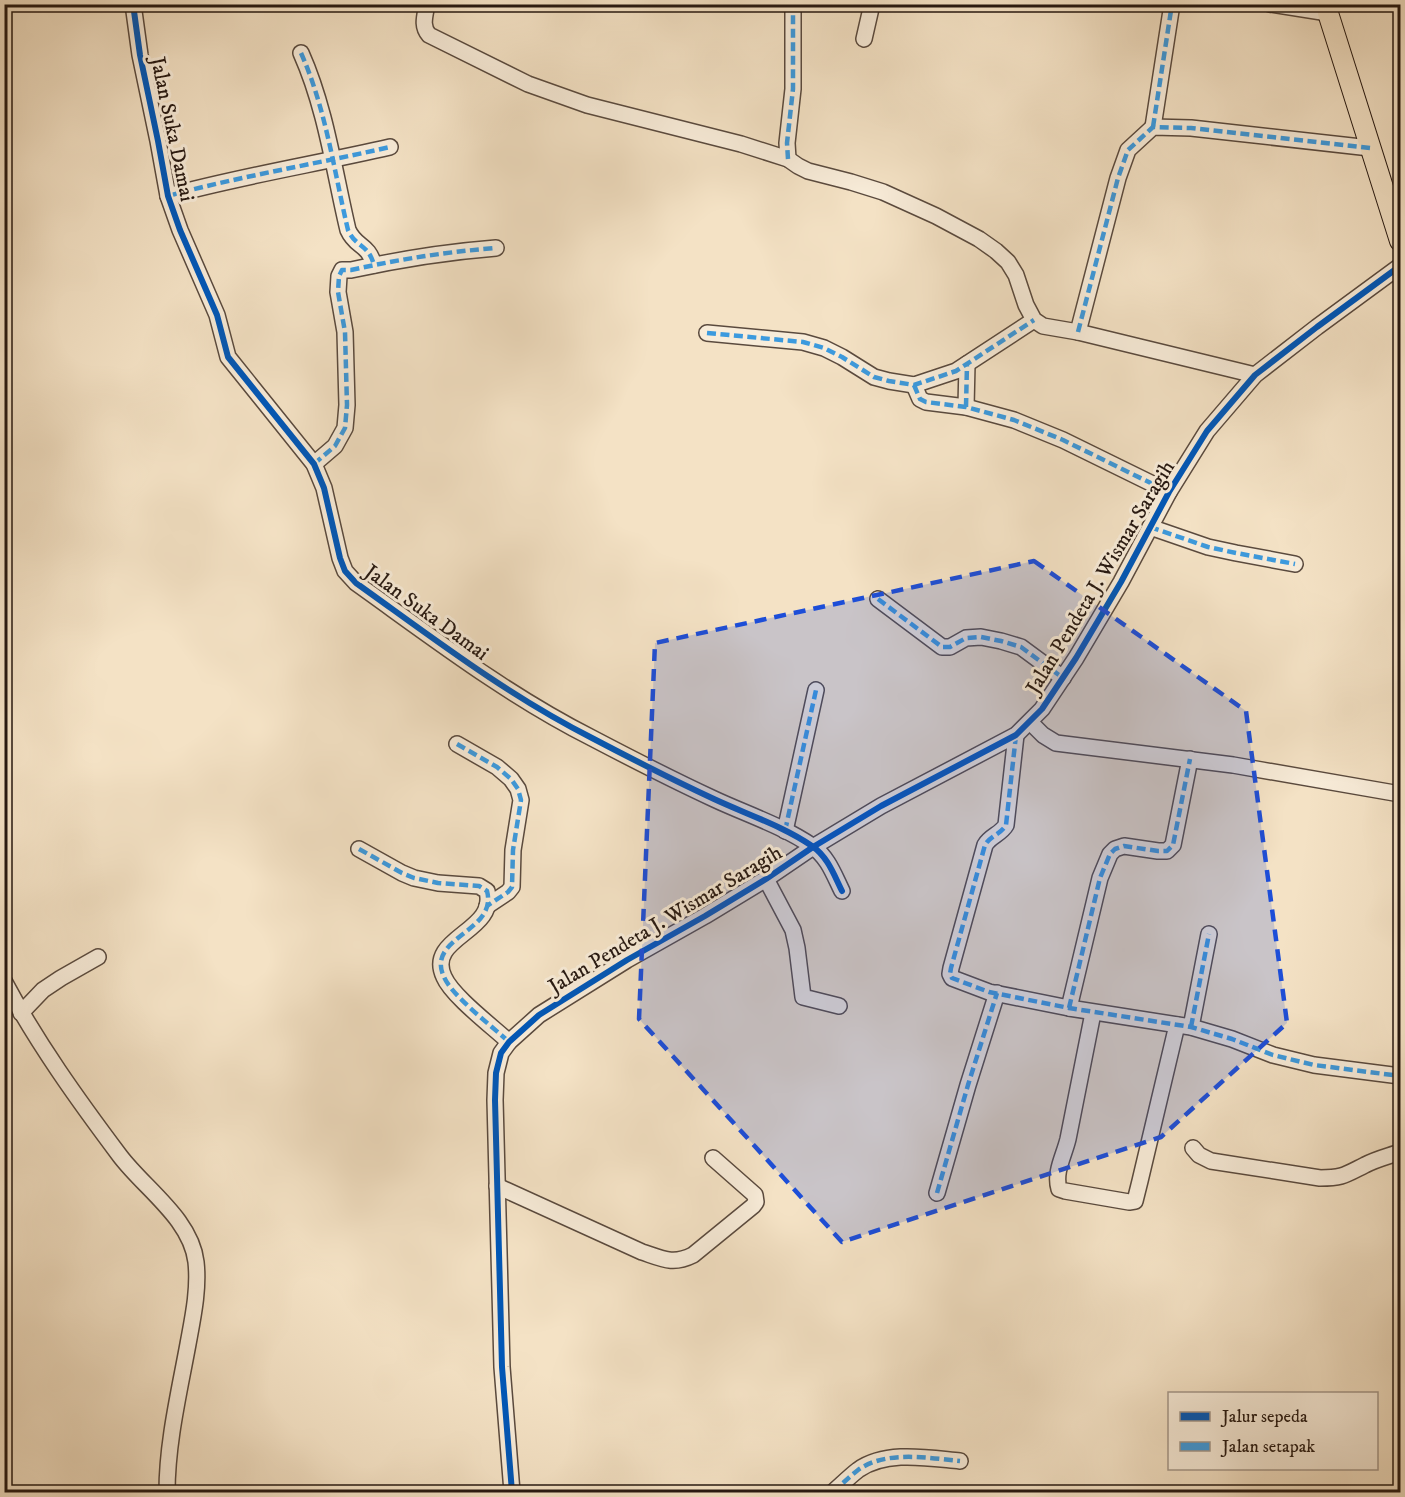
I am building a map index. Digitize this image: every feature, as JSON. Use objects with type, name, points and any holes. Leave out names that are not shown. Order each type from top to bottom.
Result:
[{"type":"main road","points":[[1328,9],[1370,148],[1397,218],[1401,241]]},
{"type":"street","name":"Jalan Suka Damai","points":[[133,4],[140,55],[168,196],[180,230],[217,315],[228,357],[314,464],[324,488],[345,571],[356,583],[476,669],[529,703],[589,737],[711,798],[785,831],[813,847]]},
{"type":"street","points":[[427,4],[423,22],[424,29],[429,35],[528,84],[587,105],[741,144],[788,159],[808,171],[884,192],[936,216],[979,239],[1008,262],[1016,275],[1026,305],[1034,320],[1043,326],[1078,332],[1255,375]]},
{"type":"street","points":[[788,159],[787,143],[793,89],[793,4]]},
{"type":"street","points":[[864,39],[872,4]]},
{"type":"street","points":[[1078,332],[1118,178],[1128,150],[1153,127],[1172,4]]},
{"type":"street","points":[[1270,4],[1328,9]]},
{"type":"street","points":[[301,53],[317,92],[348,230],[356,242],[368,250],[374,265]]},
{"type":"street","points":[[1153,127],[1191,128],[1370,148]]},
{"type":"street","points":[[168,196],[220,182],[390,147]]},
{"type":"street","points":[[314,464],[335,446],[345,428],[347,405],[345,332],[338,292],[339,276],[342,270],[454,251],[496,248]]},
{"type":"street","name":"Jalan Pendeta J. Wismar Saragih","points":[[512,1492],[502,1367],[497,1186],[495,1100],[496,1073],[501,1053],[509,1042],[539,1015],[606,972],[766,879],[813,847],[881,806],[1016,735],[1042,709],[1063,678],[1121,582],[1169,492],[1207,431],[1255,375],[1401,266]]},
{"type":"street","points":[[707,333],[803,342],[824,348],[874,377],[914,385],[968,364],[1034,320]]},
{"type":"street","points":[[966,406],[968,364]]},
{"type":"street","points":[[914,385],[920,399],[926,402],[966,406],[1014,420],[1063,440],[1169,492]]},
{"type":"street","points":[[1150,527],[1208,547],[1295,564]]},
{"type":"street","points":[[878,599],[942,647],[950,647],[966,638],[981,637],[1001,641],[1021,647],[1063,678]]},
{"type":"street","points":[[785,831],[816,690]]},
{"type":"street","points":[[1030,722],[1042,735],[1056,743],[1190,759],[1401,794]]},
{"type":"street","points":[[1016,735],[1006,825],[985,845],[951,968],[952,978],[997,993],[1069,1008],[1184,1026],[1232,1039],[1272,1055],[1314,1065],[1401,1076]]},
{"type":"street","points":[[457,744],[497,767],[512,779],[522,800],[513,850],[512,887],[487,906]]},
{"type":"street","points":[[1069,1008],[1100,878],[1110,854],[1115,849],[1124,846],[1167,851],[1173,845],[1190,759]]},
{"type":"street","points":[[813,847],[822,854],[830,866],[842,891]]},
{"type":"street","points":[[359,849],[414,878],[438,883],[479,886],[487,891],[487,906],[483,917],[446,950],[441,957],[441,966],[444,978],[455,993],[509,1042]]},
{"type":"street","points":[[766,879],[793,930],[803,997],[839,1006]]},
{"type":"street","points":[[1093,1012],[1057,1183],[1059,1189],[1065,1191],[1129,1202],[1135,1201],[1209,934]]},
{"type":"street","points":[[21,1013],[43,990],[98,957]]},
{"type":"street","points":[[4,981],[45,1050],[122,1159],[176,1217],[188,1238],[196,1260],[197,1285],[171,1442],[167,1492]]},
{"type":"street","points":[[937,1193],[997,993]]},
{"type":"street","points":[[1193,1148],[1199,1155],[1211,1161],[1320,1178],[1335,1178],[1350,1174],[1366,1164],[1401,1152]]},
{"type":"street","points":[[497,1186],[642,1252],[666,1261],[682,1260],[693,1254],[756,1202],[755,1196],[713,1158]]},
{"type":"street","points":[[833,1492],[859,1470],[875,1462],[904,1456],[960,1461]]},
{"type":"highlighted area","points":[[1034,561],[1246,711],[1287,1023],[1161,1137],[842,1242],[639,1019],[655,643]]},
{"type":"marked path","points":[[788,159],[787,143],[793,89],[793,4]]},
{"type":"marked path","points":[[1153,127],[1172,4]]},
{"type":"marked path","points":[[301,53],[310,74],[329,140],[348,230],[351,236],[369,253],[374,265]]},
{"type":"marked path","points":[[1078,332],[1118,178],[1128,150],[1153,127],[1191,128],[1370,148]]},
{"type":"marked path","points":[[168,196],[223,182],[390,147]]},
{"type":"marked path","points":[[314,464],[335,446],[345,428],[347,405],[345,332],[338,292],[339,276],[342,270],[405,259],[496,248]]},
{"type":"marked path","points":[[707,333],[803,342],[824,348],[874,377],[914,385],[956,371],[1034,320]]},
{"type":"marked path","points":[[966,407],[967,364]]},
{"type":"marked path","points":[[914,385],[920,399],[926,402],[966,407],[1014,420],[1063,440],[1169,492]]},
{"type":"marked path","points":[[1150,527],[1208,547],[1295,564]]},
{"type":"marked path","points":[[878,599],[942,647],[950,647],[966,638],[981,637],[1001,641],[1021,647],[1063,678]]},
{"type":"marked path","points":[[785,831],[816,690]]},
{"type":"marked path","points":[[1016,735],[1006,825],[985,845],[951,968],[952,978],[989,992],[1069,1008],[1191,1027],[1232,1039],[1273,1055],[1314,1065],[1400,1076]]},
{"type":"marked path","points":[[457,744],[497,767],[511,779],[518,789],[521,800],[513,850],[512,887],[487,906]]},
{"type":"marked path","points":[[1069,1008],[1100,878],[1110,854],[1115,849],[1124,846],[1167,851],[1173,845],[1190,759]]},
{"type":"marked path","points":[[359,849],[414,878],[438,883],[479,886],[487,891],[488,905],[482,916],[444,952],[441,964],[448,985],[509,1042]]},
{"type":"marked path","points":[[1191,1027],[1209,934]]},
{"type":"marked path","points":[[937,1193],[997,993]]},
{"type":"marked path","points":[[833,1492],[858,1470],[881,1460],[921,1457],[960,1461]]},
{"type":"cycle path","points":[[133,4],[140,55],[168,196],[180,230],[217,315],[228,357],[314,464],[324,488],[345,571],[356,583],[413,624],[500,685],[530,703],[653,769],[777,826],[812,846],[826,861],[842,891]]},
{"type":"cycle path","points":[[512,1492],[502,1367],[495,1100],[496,1073],[501,1053],[509,1042],[539,1015],[627,960],[705,916],[881,806],[1016,735],[1042,709],[1076,658],[1121,582],[1169,492],[1207,431],[1255,375],[1400,266]]}]
